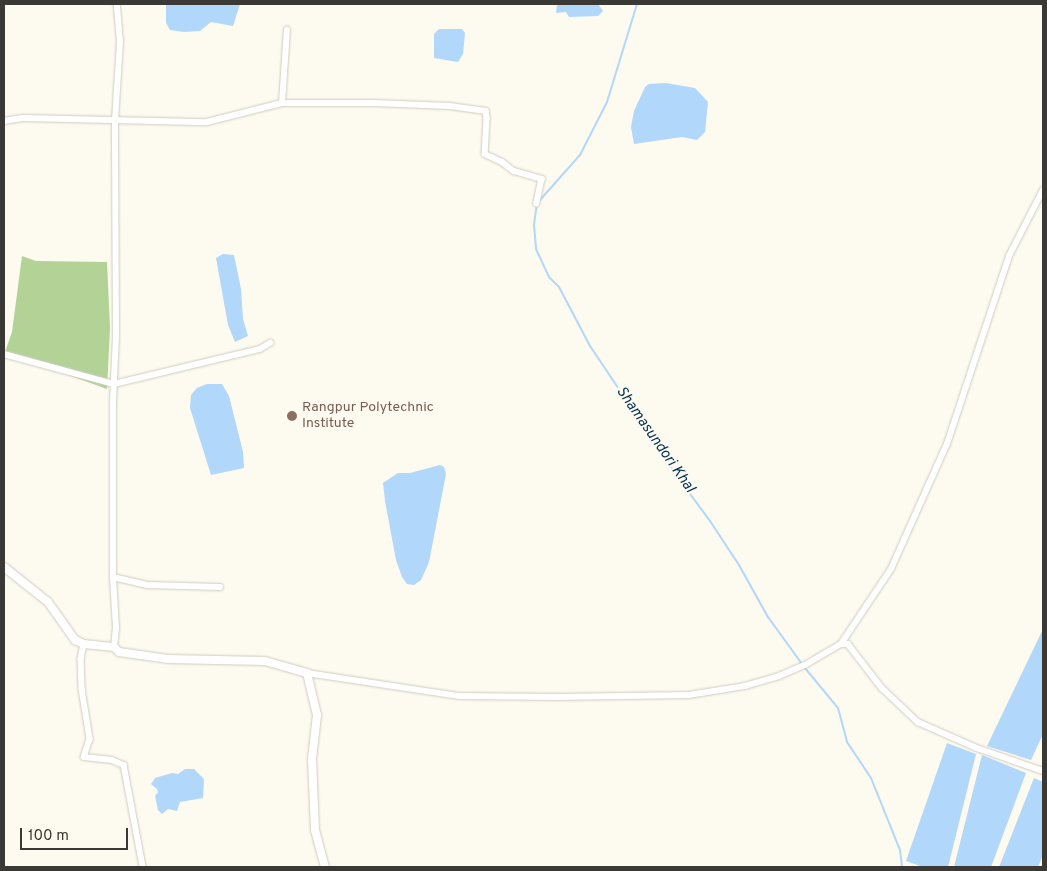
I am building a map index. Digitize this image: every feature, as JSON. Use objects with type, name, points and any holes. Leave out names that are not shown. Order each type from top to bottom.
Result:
[{"type":"main road","points":[[4,567],[48,602],[75,640],[84,644],[114,647],[120,652],[168,659],[266,661],[307,673],[317,714],[312,759],[315,830],[325,867]]},
{"type":"street","points":[[114,647],[116,628],[113,577],[116,335],[115,121],[120,42],[117,4]]},
{"type":"street","points":[[282,103],[287,30]]},
{"type":"street","points":[[4,121],[24,118],[206,122],[282,103],[383,103],[450,106],[486,111],[488,118],[485,154],[502,162],[514,171],[542,179],[537,203]]},
{"type":"street","points":[[307,673],[459,696],[558,697],[689,694],[746,686],[805,665],[841,644],[891,569],[947,444],[1009,256],[1043,190]]},
{"type":"street","points":[[4,354],[114,384],[260,349],[270,343]]},
{"type":"street","points":[[113,577],[147,585],[220,587]]},
{"type":"street","points":[[84,644],[81,659],[82,689],[90,739],[84,757],[112,760],[124,765],[143,867]]},
{"type":"street","points":[[841,644],[848,644],[882,688],[918,722],[978,748],[1043,771]]},
{"type":"green space","points":[[22,256],[36,261],[107,262],[110,328],[107,389],[5,352],[12,332]]},
{"type":"water","points":[[166,4],[240,4],[233,26],[211,22],[200,31],[184,32],[170,30],[166,23]]},
{"type":"water","points":[[557,4],[598,4],[603,11],[598,16],[569,17],[566,12],[556,13]]},
{"type":"water","points":[[439,29],[462,29],[465,33],[463,54],[458,62],[434,58],[434,34]]},
{"type":"water","points":[[666,83],[695,88],[708,102],[705,132],[697,140],[682,137],[634,144],[631,127],[634,111],[645,87],[649,84]]},
{"type":"water","points":[[223,254],[234,255],[241,289],[243,319],[248,336],[235,342],[228,325],[216,258]]},
{"type":"water","points":[[207,384],[222,384],[229,396],[243,452],[244,468],[211,475],[190,408],[191,395],[197,388]]},
{"type":"water","points":[[440,465],[444,467],[446,474],[429,562],[421,580],[414,585],[407,584],[402,577],[396,560],[383,483],[398,473],[410,473]]},
{"type":"water","points":[[1043,629],[1043,734],[1031,760],[987,746]]},
{"type":"water","points":[[947,743],[976,754],[948,867],[923,867],[906,861]]},
{"type":"water","points":[[982,755],[1026,773],[991,867],[954,867]]},
{"type":"water","points":[[185,769],[194,769],[204,779],[203,798],[180,802],[177,811],[168,809],[162,814],[158,810],[155,796],[158,792],[157,789],[151,784],[155,778],[172,773],[178,774]]},
{"type":"water","points":[[1034,778],[1043,782],[1043,855],[1038,867],[999,867]]},
{"type":"waterway","name":"Shamasundori Khal","points":[[540,200],[580,155],[607,102],[637,4]]},
{"type":"waterway","name":"Shamasundori Khal","points":[[537,203],[534,225],[536,249],[549,277],[559,287],[590,346],[682,483],[710,521],[739,565],[768,617],[802,664]]},
{"type":"waterway","name":"Shamasundori Khal","points":[[805,668],[838,708],[847,742],[871,778],[900,850],[902,867]]},
{"type":"place","name":"Rangpur Polytechnic Institute","points":[[292,416]]}]
